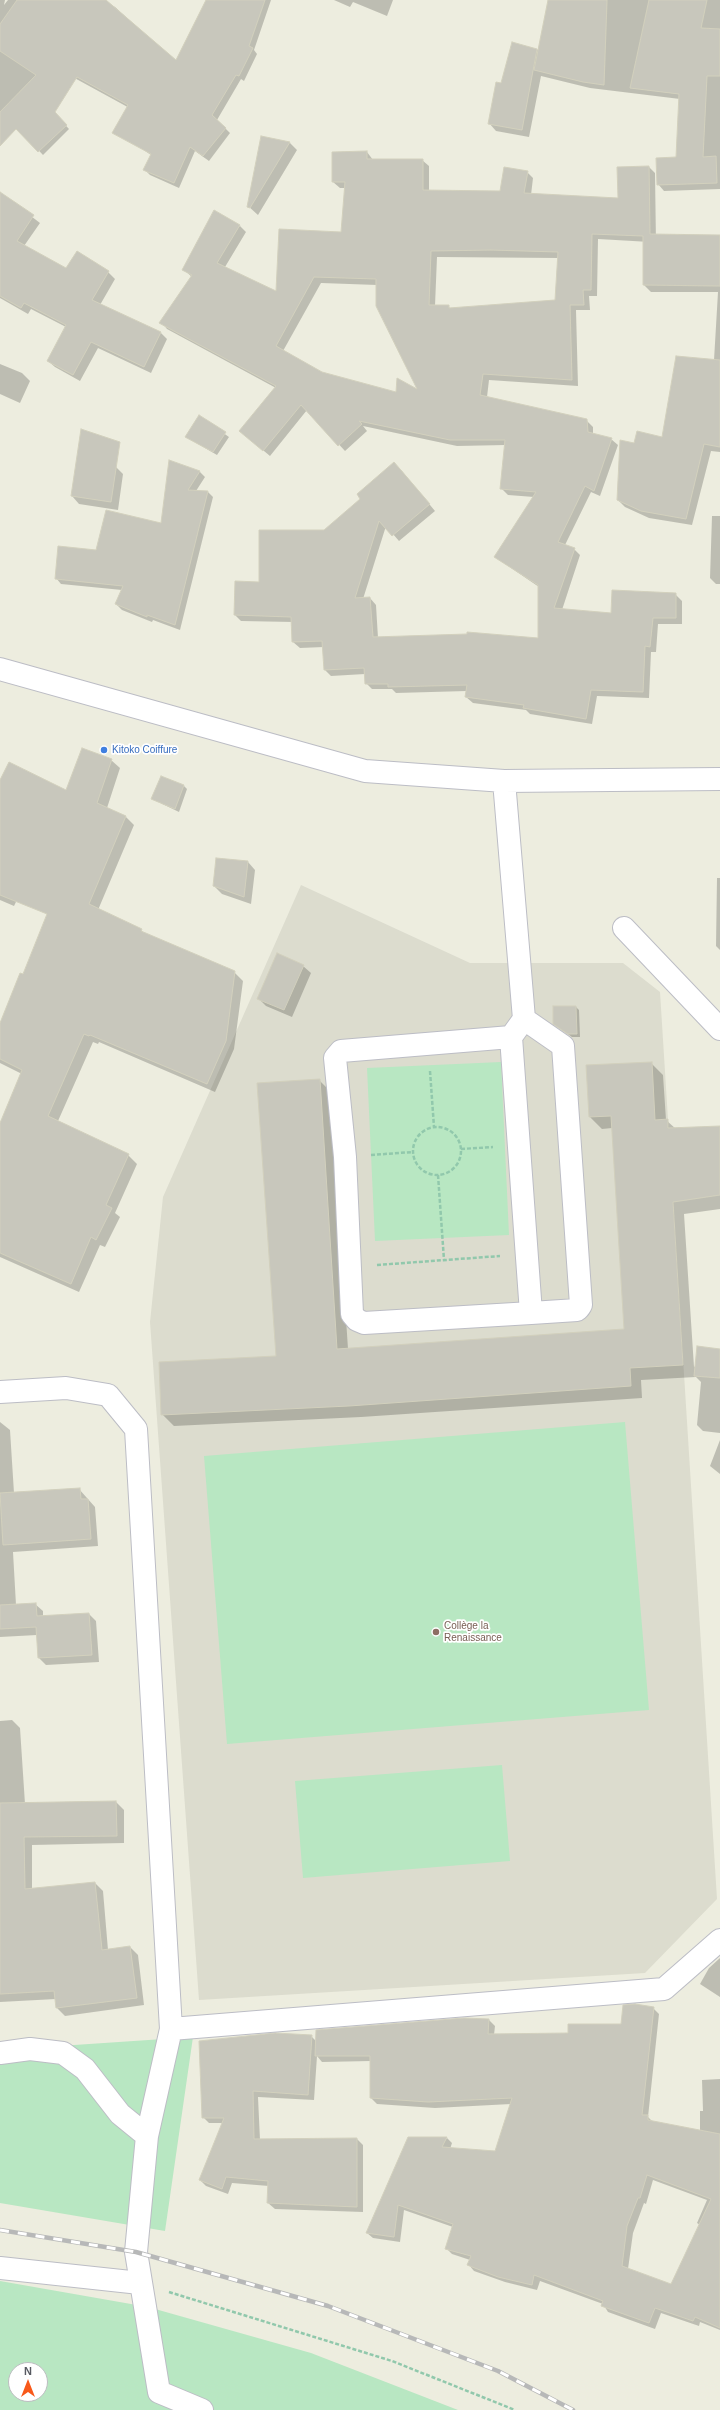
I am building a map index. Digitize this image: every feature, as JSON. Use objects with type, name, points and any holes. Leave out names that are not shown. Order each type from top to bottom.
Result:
[{"type":"street","points":[[1,672],[365,771],[504,780],[720,779]]},
{"type":"street","points":[[504,780],[524,1020],[511,1037],[531,1313]]},
{"type":"street","points":[[624,928],[720,1029]]},
{"type":"street","points":[[511,1037],[428,1042],[341,1051],[335,1058],[345,1158],[352,1314],[357,1320],[364,1323],[577,1310],[581,1305],[562,1046],[524,1020]]},
{"type":"street","points":[[0,1392],[66,1388],[108,1395],[136,1429],[171,2028],[146,2136],[136,2252],[159,2392],[202,2410]]},
{"type":"street","points":[[171,2028],[664,1989],[720,1940]]},
{"type":"street","points":[[0,2053],[30,2049],[62,2053],[85,2069],[120,2114],[146,2136]]},
{"type":"street","points":[[0,2268],[140,2283]]},
{"type":"path","points":[[428,1042],[434,1126]]},
{"type":"path","points":[[434,1126],[453,1132],[459,1140],[461,1149],[460,1158],[455,1167],[448,1173],[438,1175],[426,1172],[417,1164],[413,1152],[415,1140],[423,1131],[434,1126]]},
{"type":"path","points":[[345,1158],[413,1152]]},
{"type":"path","points":[[438,1175],[444,1260]]},
{"type":"path","points":[[351,1266],[527,1254]]},
{"type":"path","points":[[140,2283],[392,2361],[515,2410]]},
{"type":"shaded area","name":"Collège la Renaissance","points":[[301,885],[470,963],[623,963],[660,992],[717,1899],[645,1973],[199,2000],[150,1322],[163,1197]]},
{"type":"green space","points":[[501,1062],[509,1235],[375,1241],[367,1068]]},
{"type":"green space","points":[[625,1422],[649,1710],[227,1744],[204,1456]]},
{"type":"green space","points":[[502,1765],[510,1861],[303,1878],[295,1781]]},
{"type":"green space","points":[[193,2037],[165,2231],[0,2203],[0,2050]]},
{"type":"green space","points":[[0,2281],[148,2307],[311,2353],[458,2410],[0,2410]]},
{"type":"building","points":[[17,0],[106,0],[176,60],[206,0],[265,0],[249,46],[253,48],[239,76],[236,75],[212,115],[226,128],[203,156],[190,147],[174,183],[143,170],[151,154],[112,133],[128,105],[77,77],[55,112],[67,125],[38,152],[16,129],[0,146],[0,112],[36,75],[0,51],[0,24]]},
{"type":"building","points":[[548,0],[607,0],[604,85],[583,82],[534,70]]},
{"type":"building","points":[[649,0],[707,0],[701,28],[720,29],[720,76],[707,76],[703,157],[716,156],[717,183],[657,185],[656,158],[676,157],[679,94],[630,88]]},
{"type":"building","points":[[512,42],[537,49],[522,130],[488,124],[496,82],[501,83]]},
{"type":"building","points":[[261,136],[290,142],[250,208],[247,207]]},
{"type":"building","points":[[367,151],[367,159],[423,159],[423,190],[500,191],[504,167],[528,171],[524,193],[618,198],[617,167],[649,166],[650,234],[720,235],[720,286],[643,285],[643,236],[592,234],[591,290],[583,290],[584,305],[570,305],[572,380],[483,374],[480,395],[587,419],[588,432],[612,438],[594,491],[585,486],[558,542],[575,548],[554,608],[611,613],[612,590],[676,593],[676,618],[653,618],[650,647],[645,646],[643,692],[591,690],[586,719],[523,708],[524,705],[465,697],[467,685],[388,687],[388,684],[365,684],[364,668],[324,670],[322,641],[292,642],[291,617],[234,615],[235,581],[259,582],[259,530],[324,530],[360,499],[357,494],[394,462],[430,504],[392,536],[379,521],[355,598],[370,597],[373,637],[467,634],[467,632],[538,638],[538,585],[494,557],[536,492],[500,489],[505,440],[450,440],[359,421],[362,424],[338,446],[301,405],[263,451],[239,431],[276,386],[159,323],[192,275],[182,270],[214,210],[240,225],[217,263],[276,291],[279,229],[341,232],[345,182],[332,182],[332,152]],"holes":[[[491,250],[558,252],[555,300],[449,308],[449,305],[429,305],[431,251]],[[314,277],[376,279],[376,306],[417,389],[397,378],[396,392],[322,372],[276,346]]]},
{"type":"building","points":[[0,192],[34,215],[17,241],[66,268],[77,251],[109,271],[92,300],[161,332],[144,367],[91,342],[73,375],[47,361],[66,325],[24,303],[21,308],[0,296]]},
{"type":"building","points":[[676,356],[720,360],[720,447],[704,444],[686,519],[641,511],[617,500],[620,440],[634,443],[637,431],[662,437]]},
{"type":"building","points":[[199,415],[226,432],[213,452],[185,437]]},
{"type":"building","points":[[81,429],[120,442],[111,502],[71,496]]},
{"type":"building","points":[[169,460],[200,471],[188,490],[208,491],[175,625],[147,615],[147,617],[115,604],[123,586],[55,579],[58,546],[96,550],[106,510],[161,523]]},
{"type":"building","points":[[82,748],[112,759],[97,803],[126,816],[89,904],[142,929],[141,931],[235,971],[226,1041],[207,1084],[90,1035],[84,1034],[48,1116],[129,1154],[106,1205],[112,1208],[96,1240],[91,1237],[71,1284],[0,1253],[0,1123],[22,1070],[0,1059],[0,1023],[20,973],[23,974],[47,914],[0,895],[0,780],[9,762],[66,790]]},
{"type":"building","points":[[161,776],[184,785],[175,809],[151,799]]},
{"type":"building","points":[[216,858],[248,861],[244,897],[213,886]]},
{"type":"building","points":[[277,953],[304,965],[284,1010],[257,999]]},
{"type":"building","points":[[553,1006],[576,1006],[577,1034],[568,1034],[553,1024]]},
{"type":"building","points":[[652,1062],[655,1120],[668,1119],[668,1128],[720,1126],[720,1195],[673,1202],[683,1365],[630,1368],[631,1386],[349,1406],[161,1415],[159,1362],[276,1356],[257,1083],[320,1079],[337,1349],[624,1329],[611,1116],[589,1117],[586,1065]]},
{"type":"building","points":[[697,1346],[720,1349],[720,1378],[694,1376]]},
{"type":"building","points":[[80,1488],[81,1499],[88,1499],[91,1539],[3,1545],[0,1493]]},
{"type":"building","points":[[36,1603],[37,1616],[89,1613],[92,1655],[38,1658],[36,1627],[0,1629],[0,1605]]},
{"type":"building","points":[[116,1801],[117,1836],[24,1837],[25,1889],[95,1882],[102,1950],[130,1946],[137,1998],[56,2008],[54,1991],[0,1994],[0,1803]]},
{"type":"building","points":[[635,2004],[654,2007],[642,2115],[648,2115],[648,2120],[720,2134],[720,2328],[695,2317],[693,2321],[655,2308],[649,2323],[601,2306],[603,2301],[534,2275],[532,2285],[498,2277],[467,2265],[471,2256],[445,2249],[453,2224],[398,2205],[394,2237],[366,2233],[408,2137],[447,2137],[442,2147],[495,2151],[512,2098],[428,2102],[370,2098],[370,2056],[315,2056],[316,2030],[464,2018],[489,2019],[488,2034],[568,2033],[568,2024],[621,2024],[623,2005]],"holes":[[[647,2175],[711,2199],[671,2284],[622,2266],[627,2226],[638,2198],[640,2198]]]},
{"type":"building","points":[[275,2033],[312,2035],[308,2095],[253,2091],[254,2139],[357,2138],[357,2207],[267,2203],[268,2181],[226,2177],[222,2189],[199,2180],[224,2118],[202,2118],[199,2041]]},
{"type":"railway","points":[[0,2230],[136,2252],[328,2306],[498,2371],[573,2410]]},
{"type":"place","name":"Kitoko Coiffure","points":[[104,750]]},
{"type":"place","name":"Collège la Renaissance","points":[[436,1632]]}]
